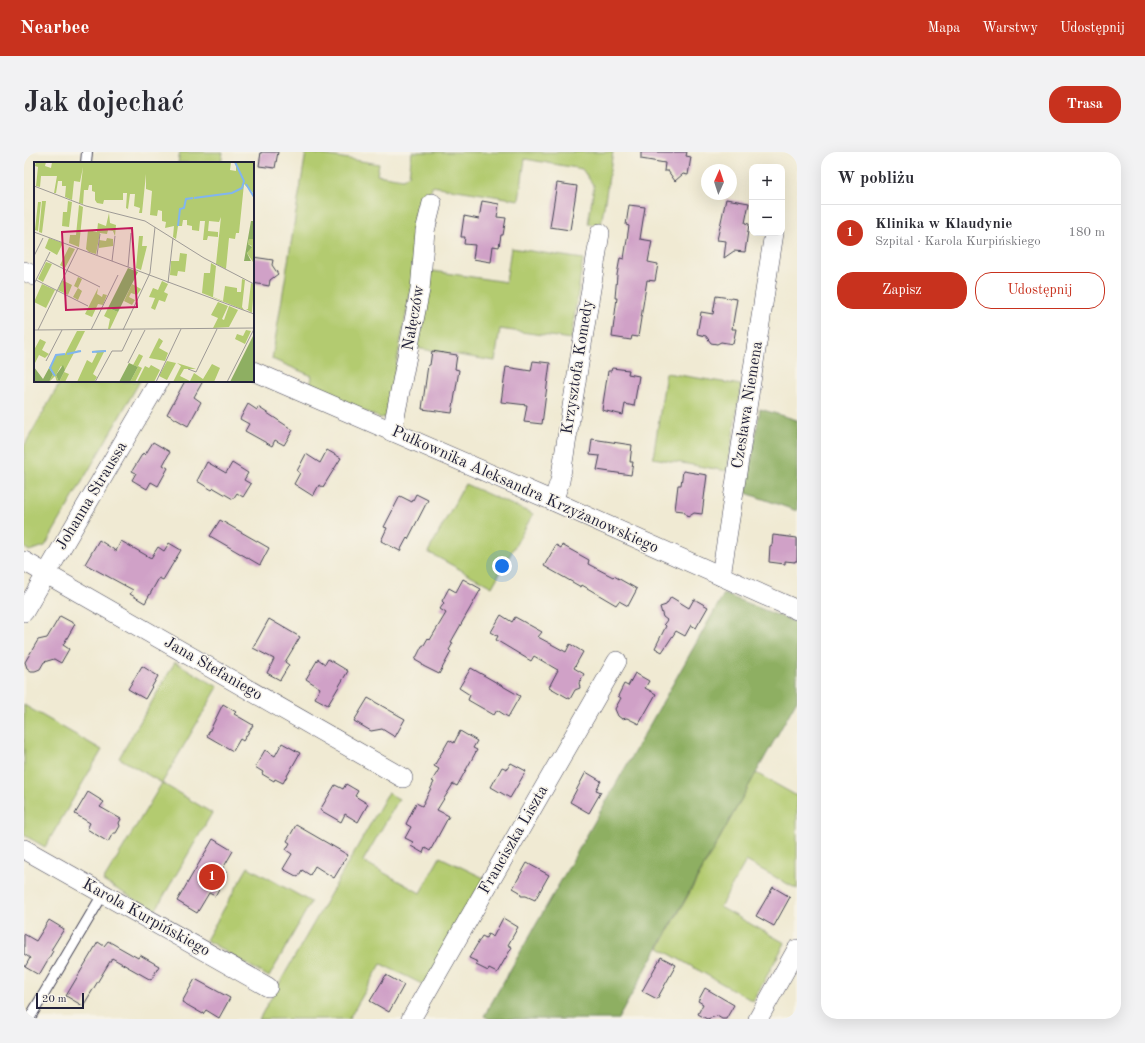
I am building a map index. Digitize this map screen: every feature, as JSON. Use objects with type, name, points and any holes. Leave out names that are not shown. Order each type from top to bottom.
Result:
[{"type":"street","name":"Nałęczów","points":[[392,432],[420,290],[426,231],[432,203]]},
{"type":"street","name":"Krzysztofa Komedy","points":[[554,501],[560,481],[600,233]]},
{"type":"street","name":"Czesława Niemena","points":[[721,576],[774,236]]},
{"type":"street","points":[[24,271],[34,276]]},
{"type":"street","name":"Pułkownika Aleksandra Krzyżanowskiego","points":[[254,371],[554,501],[797,610]]},
{"type":"street","name":"Johanna Straussa","points":[[24,612],[159,382]]},
{"type":"street","name":"Jana Stefaniego","points":[[24,561],[403,778]]},
{"type":"street","name":"Franciszka Liszta","points":[[411,1019],[617,661]]},
{"type":"street","name":"Karola Kurpińskiego","points":[[24,849],[268,987]]},
{"type":"street","points":[[758,1019],[797,949]]},
{"type":"lane","points":[[86,162],[87,152]]},
{"type":"lane","points":[[29,1019],[103,894]]},
{"type":"green space","points":[[180,152],[223,152],[221,162],[178,162]]},
{"type":"green space","points":[[306,152],[379,164],[377,175],[403,179],[409,175],[412,152],[613,152],[601,225],[588,224],[594,186],[582,169],[525,159],[519,200],[432,186],[386,417],[380,418],[310,387],[312,376],[272,359]]},
{"type":"green space","points":[[511,248],[583,259],[571,339],[500,329],[495,361],[415,348],[426,270],[506,282]]},
{"type":"green space","points":[[666,373],[741,385],[727,471],[653,458]]},
{"type":"green space","points":[[60,382],[139,382],[45,546],[29,551],[24,547],[24,446]]},
{"type":"green space","points":[[760,409],[797,420],[797,511],[746,493]]},
{"type":"green space","points":[[465,484],[533,514],[492,587],[428,552]]},
{"type":"green space","points":[[724,594],[797,623],[797,700],[618,1019],[490,1019],[484,1016]]},
{"type":"green space","points":[[175,662],[218,687],[162,783],[119,758]]},
{"type":"green space","points":[[24,705],[102,750],[45,847],[24,835]]},
{"type":"green space","points":[[756,773],[797,796],[797,889],[746,861],[720,907],[785,943],[753,1001],[659,948]]},
{"type":"green space","points":[[162,783],[212,813],[155,911],[103,881]]},
{"type":"green space","points":[[388,793],[399,799],[363,861],[420,893],[440,857],[484,878],[424,985],[381,964],[349,1019],[259,1019]]},
{"type":"green space","points":[[248,867],[311,902],[269,977],[206,940]]},
{"type":"building","points":[[261,152],[278,152],[275,168],[259,166]]},
{"type":"building","points":[[641,152],[687,152],[686,156],[691,157],[688,175],[683,174],[675,181],[668,171],[664,171],[665,163],[641,159]]},
{"type":"building","points":[[557,183],[577,186],[570,230],[550,227]]},
{"type":"building","points":[[726,200],[749,203],[745,223],[749,224],[745,252],[734,251],[724,258],[726,241],[717,240]]},
{"type":"building","points":[[482,201],[499,204],[497,217],[506,218],[499,247],[493,246],[491,262],[473,259],[475,245],[464,244],[465,237],[461,237],[464,216],[479,219]]},
{"type":"building","points":[[629,205],[645,207],[640,239],[652,241],[648,262],[658,264],[655,281],[647,280],[638,337],[632,336],[631,340],[612,337],[617,298],[615,298],[617,275],[620,258],[624,259],[629,226],[626,225]]},
{"type":"building","points":[[254,257],[273,260],[272,265],[278,274],[270,280],[269,286],[254,283]]},
{"type":"building","points":[[716,296],[737,299],[732,329],[736,329],[733,344],[721,342],[717,344],[711,343],[706,336],[697,334],[701,312],[713,314]]},
{"type":"building","points":[[432,351],[457,355],[455,369],[459,370],[452,413],[422,409],[428,365],[430,365]]},
{"type":"building","points":[[533,361],[550,363],[542,424],[524,422],[527,405],[501,402],[506,367],[531,371]]},
{"type":"building","points":[[612,368],[629,370],[628,374],[639,376],[634,406],[625,404],[623,415],[602,410],[608,371],[611,371]]},
{"type":"building","points":[[184,382],[202,382],[194,397],[201,402],[188,426],[167,414]]},
{"type":"building","points":[[248,404],[257,410],[258,407],[293,430],[284,445],[275,440],[272,446],[245,431],[249,424],[240,419]]},
{"type":"building","points":[[592,439],[632,445],[630,462],[633,462],[631,475],[597,470],[600,456],[590,455]]},
{"type":"building","points":[[153,442],[170,452],[163,465],[168,468],[158,486],[151,482],[147,489],[132,480],[136,473],[132,471],[143,453],[145,455]]},
{"type":"building","points":[[327,450],[341,458],[323,487],[319,485],[313,496],[294,484],[300,473],[297,471],[306,454],[320,463]]},
{"type":"building","points":[[207,462],[226,473],[232,463],[248,473],[244,480],[251,484],[243,497],[237,493],[233,499],[214,488],[212,490],[197,481]]},
{"type":"building","points":[[683,471],[707,475],[702,514],[694,513],[688,517],[683,511],[675,510],[678,485],[681,485]]},
{"type":"building","points":[[416,494],[428,500],[408,539],[407,538],[400,551],[381,541],[387,528],[384,527],[400,496],[412,502]]},
{"type":"building","points":[[220,520],[269,548],[260,565],[210,536]]},
{"type":"building","points":[[773,535],[797,538],[797,561],[785,561],[785,564],[769,562],[770,546],[772,545]]},
{"type":"building","points":[[99,540],[116,551],[121,541],[151,558],[158,547],[164,551],[169,543],[181,550],[163,580],[159,578],[145,603],[130,594],[133,590],[85,564]]},
{"type":"building","points":[[556,545],[561,548],[562,545],[589,560],[588,564],[637,589],[628,606],[619,601],[616,605],[582,585],[581,587],[544,566]]},
{"type":"building","points":[[463,579],[481,589],[451,642],[453,643],[449,650],[451,652],[439,674],[415,660],[422,646],[428,638],[430,640],[446,613],[440,609],[444,603],[442,601],[449,588],[456,592]]},
{"type":"building","points":[[671,597],[689,608],[694,599],[708,607],[696,628],[691,625],[685,636],[676,631],[662,652],[655,648],[666,626],[664,624],[667,620],[663,617],[660,607],[666,605]]},
{"type":"building","points":[[501,615],[512,622],[515,617],[542,632],[538,637],[566,652],[570,644],[583,652],[574,668],[584,674],[579,683],[580,688],[575,690],[570,699],[549,687],[558,670],[534,656],[531,661],[496,640],[498,636],[491,632]]},
{"type":"building","points":[[60,616],[75,624],[63,645],[69,649],[61,663],[54,659],[44,662],[40,669],[31,671],[27,668],[25,662],[38,640],[47,638]]},
{"type":"building","points":[[269,619],[300,637],[285,662],[289,665],[280,680],[267,673],[274,659],[253,648]]},
{"type":"building","points":[[318,659],[325,664],[328,659],[348,671],[328,705],[315,698],[320,688],[306,679]]},
{"type":"building","points":[[142,666],[158,676],[145,699],[128,689]]},
{"type":"building","points":[[471,668],[520,696],[508,717],[497,710],[494,715],[468,700],[470,695],[459,688]]},
{"type":"building","points":[[635,673],[649,681],[645,688],[656,694],[639,724],[627,718],[622,719],[618,716],[615,709],[621,698],[618,696],[624,684],[628,686]]},
{"type":"building","points":[[368,698],[405,719],[395,737],[382,729],[371,731],[354,721]]},
{"type":"building","points":[[223,704],[236,712],[234,714],[253,725],[243,741],[240,739],[233,751],[207,736]]},
{"type":"building","points":[[460,731],[477,741],[473,748],[477,750],[457,786],[453,784],[437,810],[449,816],[430,851],[425,848],[423,853],[411,846],[413,842],[405,838],[411,827],[406,824],[416,803],[422,806],[434,782],[432,781],[439,769],[434,766],[449,740],[454,743]]},
{"type":"building","points":[[282,743],[300,753],[283,783],[275,779],[274,781],[262,774],[263,772],[255,767],[265,750],[275,756]]},
{"type":"building","points":[[511,763],[526,771],[510,798],[491,787],[502,767],[507,769]]},
{"type":"building","points":[[586,772],[601,781],[596,790],[601,792],[589,813],[570,802]]},
{"type":"building","points":[[346,784],[358,791],[355,796],[368,804],[358,822],[345,814],[341,822],[320,810],[335,785],[343,789]]},
{"type":"building","points":[[88,792],[104,802],[100,807],[121,819],[119,823],[120,826],[116,833],[113,833],[108,842],[87,829],[90,823],[75,814]]},
{"type":"building","points":[[296,825],[348,855],[334,878],[315,866],[310,875],[302,870],[298,877],[283,869],[292,854],[286,850],[290,843],[287,841]]},
{"type":"building","points":[[213,839],[233,851],[222,870],[228,873],[215,896],[209,893],[197,913],[177,901]]},
{"type":"building","points":[[527,863],[549,875],[535,900],[526,896],[521,896],[520,892],[513,888]]},
{"type":"building","points":[[773,887],[790,897],[774,926],[756,916]]},
{"type":"building","points":[[503,918],[518,927],[508,945],[512,947],[497,973],[489,969],[488,971],[476,965],[478,962],[469,958],[482,936],[486,938],[488,934],[493,937]]},
{"type":"building","points":[[49,920],[64,929],[51,950],[53,951],[39,975],[25,967],[30,958],[24,954],[24,934],[36,941]]},
{"type":"building","points":[[108,941],[138,958],[140,955],[159,966],[151,980],[112,958],[83,1006],[66,996],[98,942],[104,946]]},
{"type":"building","points":[[661,957],[676,965],[657,999],[642,991]]},
{"type":"building","points":[[386,975],[404,985],[389,1012],[370,1001]]},
{"type":"building","points":[[195,979],[230,998],[219,1018],[206,1010],[203,1014],[182,1002]]},
{"type":"building","points":[[705,988],[734,1005],[726,1019],[722,1019],[717,1016],[707,1019],[698,1014],[703,1004],[698,1001]]},
{"type":"place","name":"Klinika w Klaudynie","points":[[212,877]]}]
